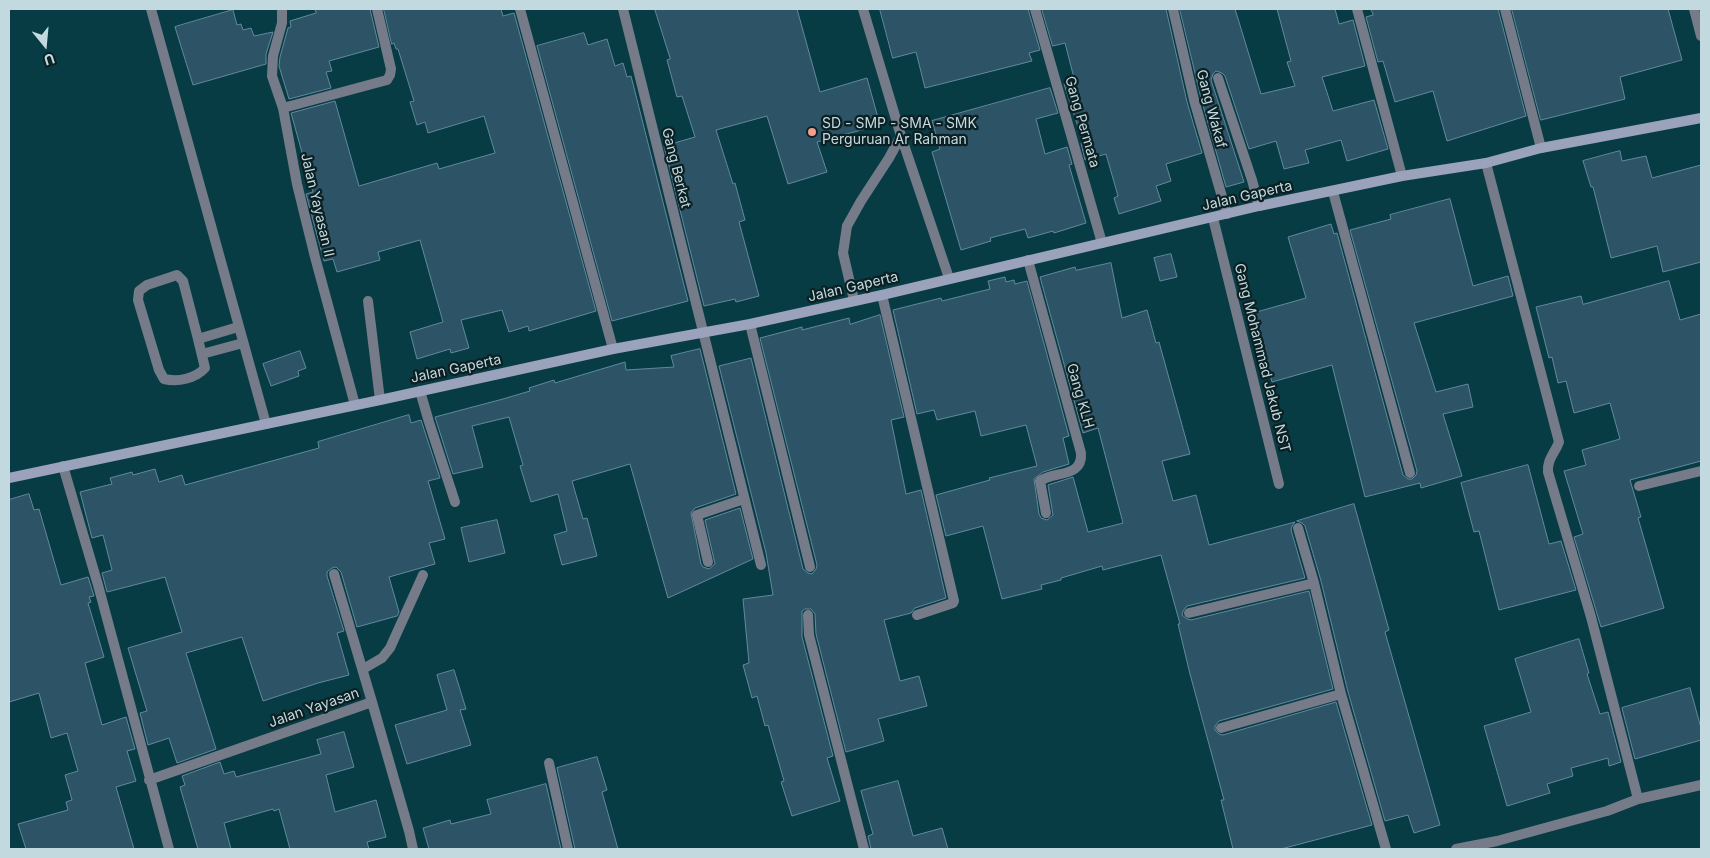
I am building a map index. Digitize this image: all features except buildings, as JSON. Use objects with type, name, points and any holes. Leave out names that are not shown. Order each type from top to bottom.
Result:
[{"type":"street","points":[[151,9],[266,424]]},
{"type":"street","name":"Jalan Yayasan II","points":[[282,9],[282,23],[271,66],[272,76],[283,108],[297,184],[312,248],[355,405]]},
{"type":"street","points":[[283,108],[387,80],[391,69],[377,9]]},
{"type":"street","points":[[520,9],[613,349]]},
{"type":"street","name":"Gang Berkat","points":[[624,9],[760,566]]},
{"type":"street","points":[[863,9],[901,136],[949,278]]},
{"type":"street","name":"Gang Permata","points":[[1035,9],[1102,242]]},
{"type":"street","name":"Gang Wakaf","points":[[1174,9],[1194,100],[1228,214]]},
{"type":"street","points":[[1357,9],[1402,176]]},
{"type":"street","points":[[1505,9],[1541,148]]},
{"type":"street","points":[[1694,9],[1701,36]]},
{"type":"street","points":[[1218,78],[1259,206]]},
{"type":"street","name":"Jalan Gaperta","points":[[9,478],[613,349],[750,324],[882,295],[1259,206],[1402,176],[1486,163],[1541,148],[1701,118]]},
{"type":"street","points":[[854,300],[843,254],[847,226],[901,136]]},
{"type":"street","points":[[1486,163],[1558,434],[1559,442],[1550,459],[1548,472],[1591,617],[1638,799]]},
{"type":"street","points":[[1333,192],[1410,473]]},
{"type":"street","name":"Gang Mohammad Jakub NST","points":[[1213,218],[1279,484]]},
{"type":"street","name":"Gang KLH","points":[[1028,260],[1082,458],[1077,469],[1040,481],[1046,512]]},
{"type":"street","points":[[177,275],[183,281],[198,339],[205,368],[200,374],[172,381],[164,379],[159,370],[138,300],[139,290],[147,285],[177,275]]},
{"type":"street","points":[[882,295],[954,602],[917,616]]},
{"type":"street","points":[[368,301],[380,400]]},
{"type":"street","points":[[750,324],[810,567]]},
{"type":"street","points":[[198,339],[238,327]]},
{"type":"street","points":[[202,354],[243,343]]},
{"type":"street","points":[[420,391],[428,422],[455,502]]},
{"type":"street","points":[[63,466],[98,585],[169,849]]},
{"type":"street","points":[[1639,486],[1701,470]]},
{"type":"street","points":[[708,562],[697,515],[744,499]]},
{"type":"street","points":[[1298,528],[1314,583],[1341,694],[1386,849]]},
{"type":"street","points":[[334,574],[372,702]]},
{"type":"street","points":[[363,669],[382,658],[390,648],[423,575]]},
{"type":"street","points":[[1189,613],[1314,583]]},
{"type":"street","points":[[808,615],[809,635],[864,849]]},
{"type":"street","points":[[1221,728],[1341,694]]},
{"type":"street","name":"Jalan Yayasan","points":[[149,780],[372,702],[409,831],[412,849]]},
{"type":"street","points":[[548,763],[568,849]]},
{"type":"street","points":[[1456,849],[1497,841],[1607,811],[1638,799],[1701,785]]},
{"type":"place","name":"SD - SMP - SMA - SMK Perguruan Ar Rahman","points":[[812,132]]}]
